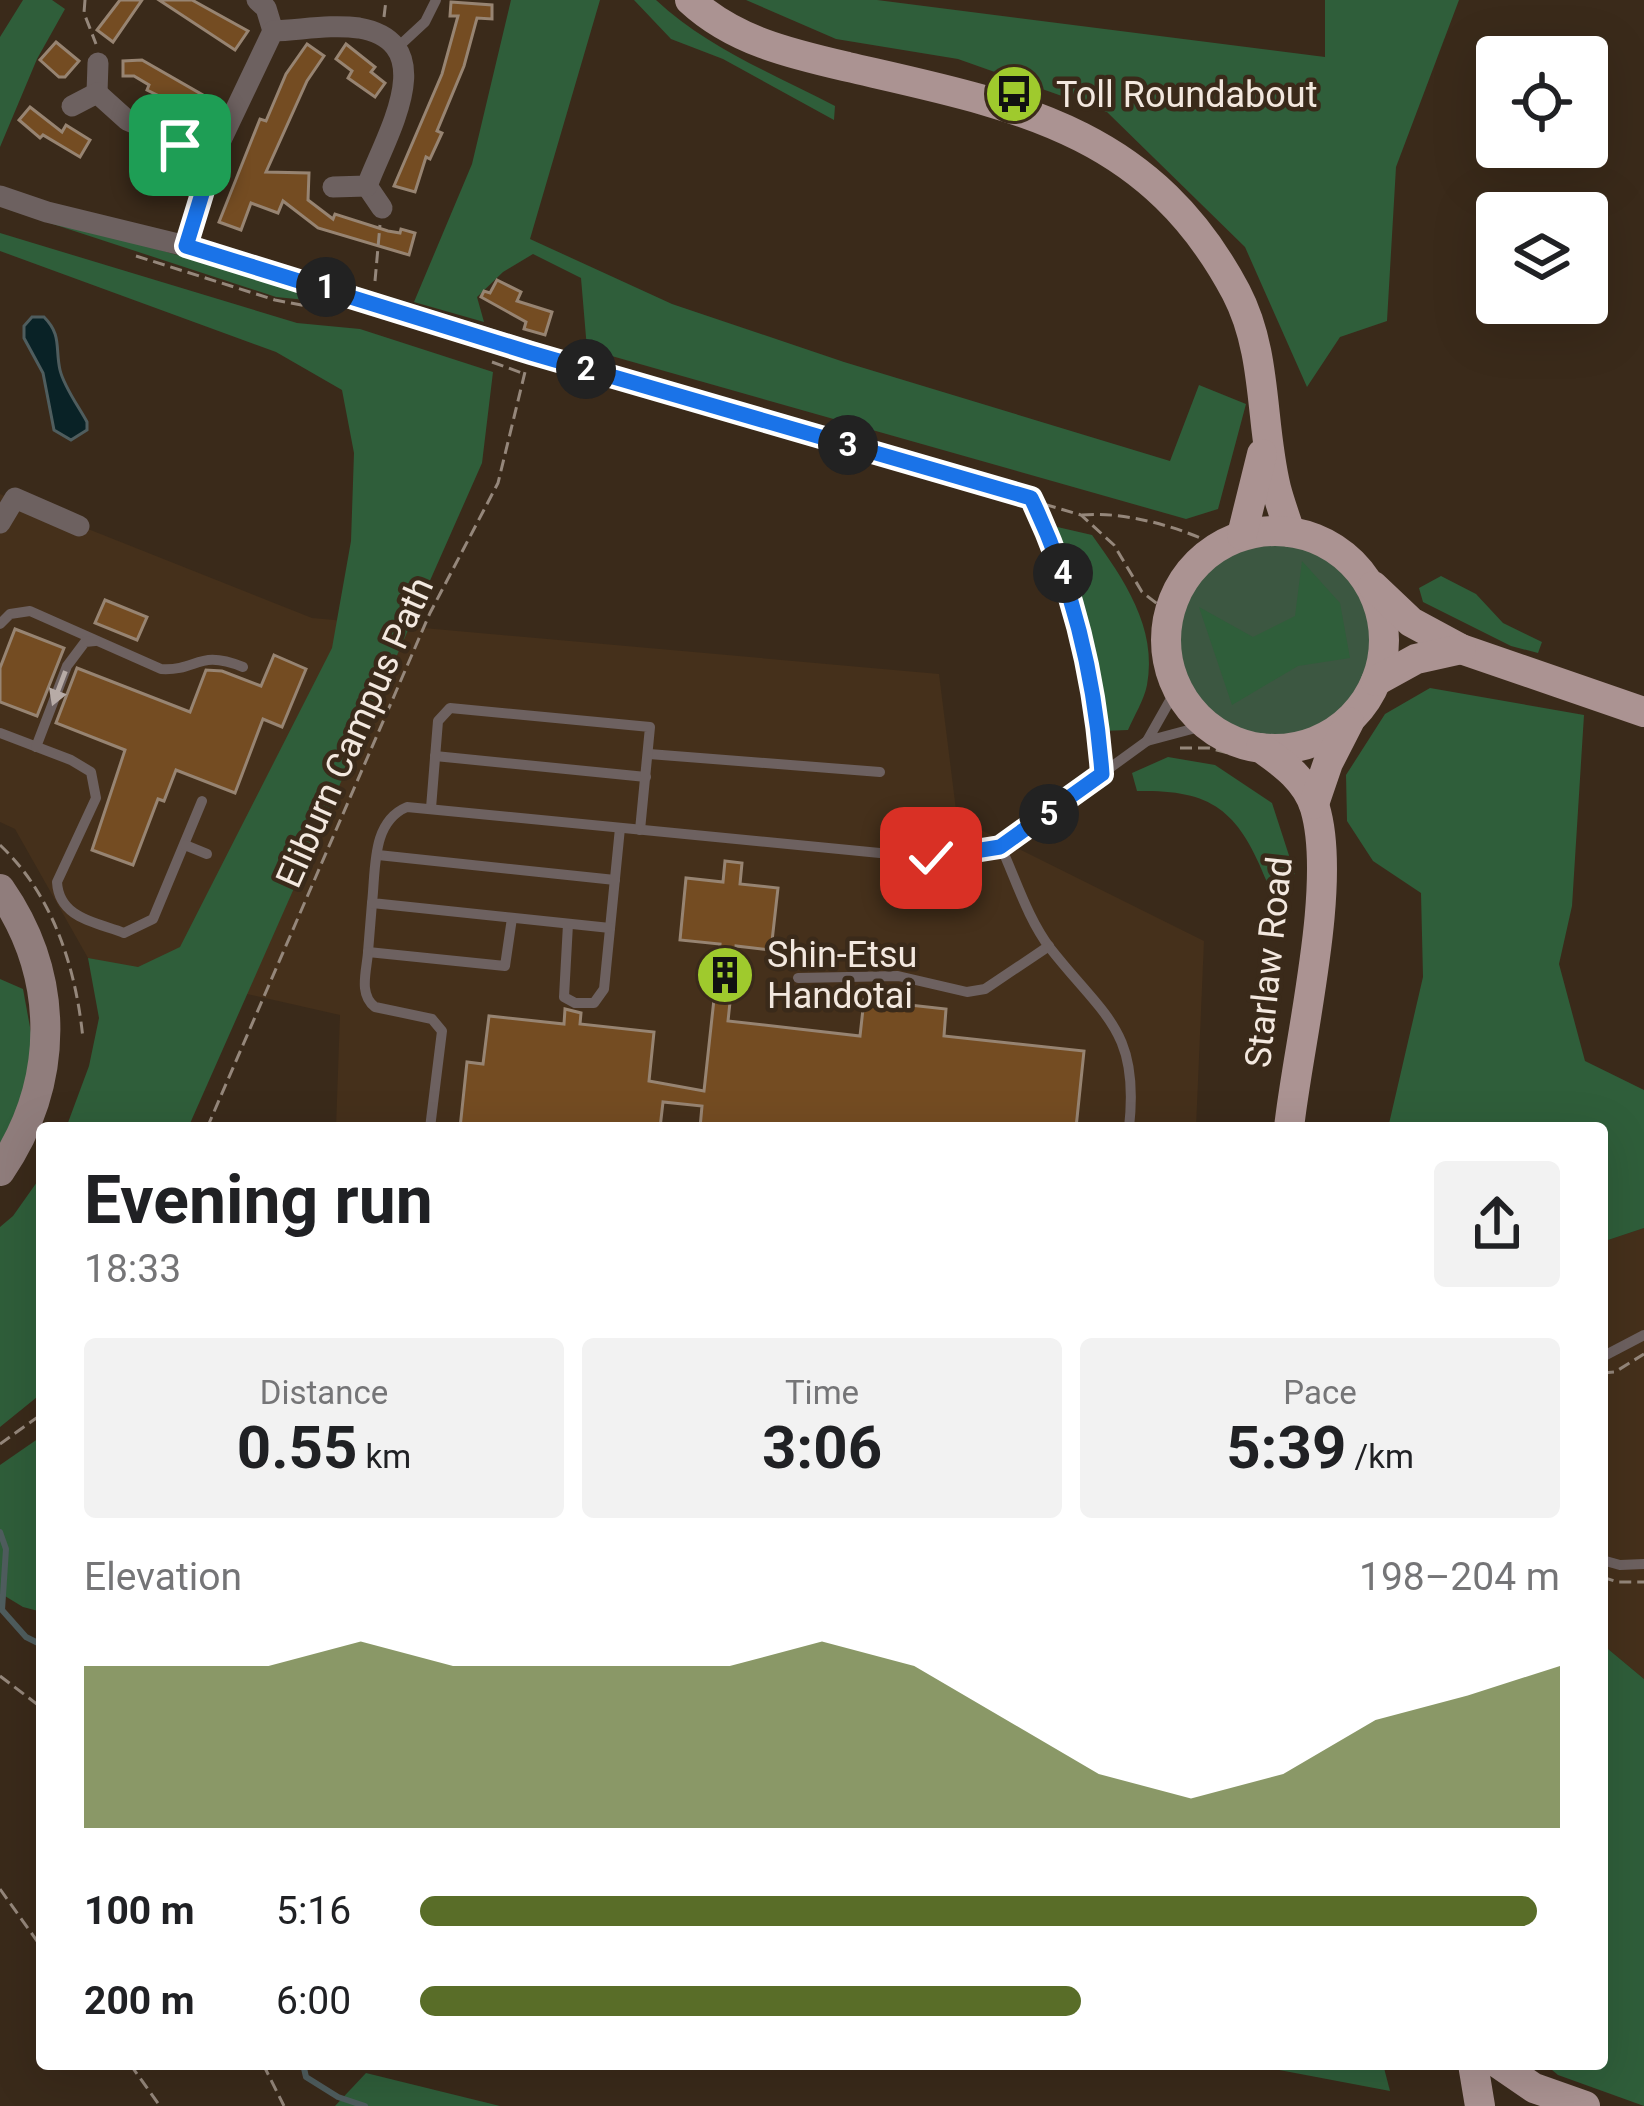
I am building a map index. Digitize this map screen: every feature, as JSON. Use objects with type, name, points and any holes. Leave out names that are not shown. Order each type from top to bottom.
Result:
[{"type":"main road","points":[[690,0],[746,38],[804,57],[1030,111],[1124,160],[1196,227],[1238,295],[1261,365],[1276,487],[1290,532]]},
{"type":"main road","points":[[1267,424],[1258,484],[1230,541],[1180,584],[1169,613],[1165,647],[1177,688],[1207,725],[1292,770],[1314,804]]},
{"type":"main road","points":[[1230,541],[1290,532],[1322,542],[1349,560],[1411,622],[1461,649],[1644,712]]},
{"type":"main road","points":[[1314,804],[1328,763],[1376,681],[1384,639],[1372,586]]},
{"type":"main road","points":[[1376,681],[1416,659],[1461,649]]},
{"type":"main road","points":[[1252,752],[1317,741],[1352,717]]},
{"type":"main road","name":"Starlaw Road","points":[[1290,1122],[1322,867],[1314,804]]},
{"type":"main road","points":[[1474,2070],[1480,2106]]},
{"type":"main road","points":[[1508,2070],[1534,2088],[1586,2106]]},
{"type":"street","points":[[186,246],[213,158],[273,32],[266,8],[257,0]]},
{"type":"street","points":[[273,32],[335,26],[364,29],[398,47],[405,60],[405,85],[367,186]]},
{"type":"street","points":[[98,63],[97,93],[127,121],[213,158]]},
{"type":"street","points":[[72,106],[97,93]]},
{"type":"street","points":[[333,187],[367,186]]},
{"type":"street","points":[[367,186],[382,208]]},
{"type":"street","points":[[0,196],[186,246],[630,382]]},
{"type":"street","points":[[0,523],[8,493],[79,526]]},
{"type":"street","points":[[0,889],[20,918],[35,954],[45,1045],[40,1090],[20,1140],[0,1172]]},
{"type":"lane","points":[[398,47],[425,22],[436,0]]},
{"type":"lane","points":[[0,624],[10,614],[30,611],[161,669],[175,670],[210,658],[243,667]]},
{"type":"lane","points":[[36,747],[67,666],[85,642],[95,641]]},
{"type":"lane","points":[[1147,741],[1177,688]]},
{"type":"lane","points":[[431,808],[438,721],[450,708],[650,727],[640,830]]},
{"type":"lane","points":[[431,1122],[442,1031],[433,1019],[375,1007],[364,993],[381,831],[394,813],[407,807],[431,808],[931,858],[1000,847],[1147,741],[1207,725]]},
{"type":"lane","points":[[0,733],[91,772],[96,798],[57,882],[58,896],[73,914],[124,933],[153,919],[202,801]]},
{"type":"lane","points":[[649,754],[880,772]]},
{"type":"lane","points":[[435,756],[646,777]]},
{"type":"lane","points":[[568,924],[562,988],[569,1001],[582,1004],[599,999],[604,989],[620,828]]},
{"type":"lane","points":[[185,845],[207,854]]},
{"type":"lane","points":[[1000,847],[1049,946],[1104,1007],[1119,1033],[1132,1084],[1129,1122]]},
{"type":"lane","points":[[378,855],[614,880]]},
{"type":"lane","points":[[372,903],[610,928]]},
{"type":"lane","points":[[368,952],[506,966],[512,918]]},
{"type":"lane","points":[[798,978],[898,976],[967,992],[985,989],[1049,946]]},
{"type":"lane","points":[[1608,1354],[1644,1335]]},
{"type":"lane","points":[[1608,1562],[1644,1564]]},
{"type":"path","points":[[86,0],[84,13],[98,63]]},
{"type":"path","points":[[368,300],[375,285],[382,208]]},
{"type":"path","points":[[139,256],[275,300],[319,308]]},
{"type":"path","name":"Eliburn Campus Path","points":[[210,1122],[430,613],[498,483],[524,374],[485,359]]},
{"type":"path","points":[[630,382],[1080,515],[1099,528],[1142,592],[1169,613]]},
{"type":"path","points":[[1031,498],[1058,554],[1082,638],[1101,758],[1112,751]]},
{"type":"path","points":[[1080,515],[1106,513],[1230,541]]},
{"type":"path","points":[[1170,735],[1180,748],[1252,752]]},
{"type":"path","points":[[1608,1373],[1644,1354]]},
{"type":"path","points":[[0,1444],[36,1418]]},
{"type":"path","points":[[1608,1579],[1644,1582]]},
{"type":"path","points":[[0,1676],[36,1703]]},
{"type":"path","points":[[0,1889],[36,1940]]},
{"type":"path","points":[[134,2070],[160,2106]]},
{"type":"path","points":[[266,2070],[284,2106]]},
{"type":"shaded area","points":[[0,494],[312,618],[939,674],[957,818],[1204,941],[1196,1122],[336,1122],[340,1015],[88,958],[15,829],[0,822]]},
{"type":"shaded area","points":[[1644,1228],[1644,1679],[1608,1649],[1608,1240]]},
{"type":"green space","points":[[23,0],[52,0],[65,9],[37,59],[0,147],[0,37]]},
{"type":"green space","points":[[511,0],[600,0],[530,239],[672,304],[844,362],[1170,461],[1199,385],[1246,404],[1218,509],[1186,519],[587,349],[581,278],[533,254],[503,272],[477,297],[484,322],[414,302],[472,164]]},
{"type":"green space","points":[[634,0],[656,0],[719,46],[835,106],[834,120],[723,59],[671,39]]},
{"type":"green space","points":[[746,0],[877,0],[1325,57],[1325,0],[1459,0],[1396,167],[1387,321],[1340,337],[1307,387],[1245,247],[1107,112],[958,59],[836,39]]},
{"type":"green space","points":[[10,210],[308,293],[316,301],[276,297]]},
{"type":"green space","points":[[0,233],[297,323],[360,329],[493,372],[482,463],[191,1122],[68,1122],[89,1066],[99,1018],[88,958],[138,967],[180,947],[332,648],[351,541],[354,453],[342,390],[276,352],[0,251]]},
{"type":"green space","points":[[1053,526],[1092,535],[1126,586],[1143,624],[1147,685],[1128,730],[1102,731],[1084,618]]},
{"type":"green space","points":[[1274,541],[1311,549],[1343,570],[1364,602],[1372,639],[1364,676],[1343,708],[1311,729],[1274,737],[1237,729],[1205,708],[1184,676],[1176,639],[1184,602],[1205,570],[1237,549]]},
{"type":"green space","points":[[1302,561],[1340,603],[1350,658],[1298,666],[1232,705],[1199,607],[1253,637],[1295,616]]},
{"type":"green space","points":[[1441,576],[1476,594],[1503,623],[1542,642],[1538,653],[1511,646],[1423,602],[1419,588]]},
{"type":"green space","points":[[1430,688],[1584,715],[1572,906],[1559,964],[1585,1061],[1644,1090],[1644,1228],[1608,1240],[1608,1122],[1389,1122],[1423,977],[1421,893],[1373,861],[1347,821],[1346,775],[1385,714]]},
{"type":"green space","points":[[1168,757],[1215,765],[1272,803],[1295,874],[1267,882],[1234,822],[1205,800],[1137,791],[1132,773]]},
{"type":"green space","points":[[0,979],[23,989],[32,1038],[27,1096],[0,1148]]},
{"type":"green space","points":[[36,1183],[36,1398],[0,1427],[0,1227]]},
{"type":"green space","points":[[36,1440],[36,1610],[0,1593],[0,1465]]},
{"type":"green space","points":[[1608,1649],[1644,1679],[1644,2106],[1552,2070],[1608,2070]]},
{"type":"green space","points":[[1279,2070],[1385,2070],[1390,2091]]},
{"type":"green space","points":[[366,2073],[500,2106],[335,2106]]},
{"type":"water","points":[[32,317],[44,317],[53,330],[62,376],[87,422],[87,430],[71,440],[54,430],[43,373],[24,338],[24,326]]},
{"type":"building","points":[[120,0],[142,0],[113,42],[97,30]]},
{"type":"building","points":[[159,0],[192,0],[248,31],[235,50]]},
{"type":"building","points":[[451,2],[492,5],[492,19],[477,18],[464,66],[437,131],[442,133],[430,159],[426,157],[415,192],[394,186],[442,74],[458,16],[450,16]]},
{"type":"building","points":[[56,42],[79,61],[65,77],[40,60]]},
{"type":"building","points":[[307,44],[324,56],[307,81],[266,172],[309,173],[308,200],[333,219],[335,214],[388,231],[415,233],[409,255],[318,228],[283,201],[278,213],[251,203],[241,230],[219,222],[260,119],[266,121],[286,74]]},
{"type":"building","points":[[346,44],[375,67],[371,72],[385,83],[375,97],[348,78],[352,71],[336,59]]},
{"type":"building","points":[[142,60],[208,98],[200,116],[147,90],[149,85],[134,76],[123,76],[123,61]]},
{"type":"building","points":[[30,107],[62,132],[66,125],[90,140],[80,157],[43,135],[40,138],[19,120]]},
{"type":"building","points":[[497,280],[521,292],[517,301],[552,312],[545,335],[524,329],[526,322],[481,297],[484,291],[490,293]]},
{"type":"building","points":[[105,600],[147,617],[137,640],[95,623]]},
{"type":"building","points":[[15,629],[64,648],[37,716],[0,702],[0,668]]},
{"type":"building","points":[[274,655],[306,669],[282,727],[263,719],[235,793],[176,770],[164,801],[158,799],[133,865],[92,850],[125,750],[56,723],[77,668],[190,712],[206,670],[261,686]]},
{"type":"building","name":"Shin-Etsu Handotai","points":[[725,861],[742,863],[740,884],[778,888],[771,950],[736,946],[728,1021],[860,1036],[864,1000],[946,1009],[944,1036],[1084,1051],[1077,1122],[701,1122],[702,1106],[663,1102],[661,1122],[461,1122],[467,1062],[483,1064],[489,1016],[564,1024],[565,1009],[581,1013],[580,1024],[654,1032],[649,1081],[704,1091],[720,944],[680,940],[686,878],[723,882]]},
{"type":"waterway","points":[[0,1532],[6,1549],[2,1610],[36,1642]]},
{"type":"waterway","points":[[304,2070],[306,2077],[338,2097],[365,2106]]},
{"type":"place","name":"Toll Roundabout","points":[[1014,94]]},
{"type":"place","name":"Shin-Etsu Handotai","points":[[725,975]]},
{"type":"route","points":[[180,145],[213,158],[186,246],[531,353],[1031,498],[1058,554],[1082,638],[1100,734],[1102,774],[1000,847],[931,858]]}]
